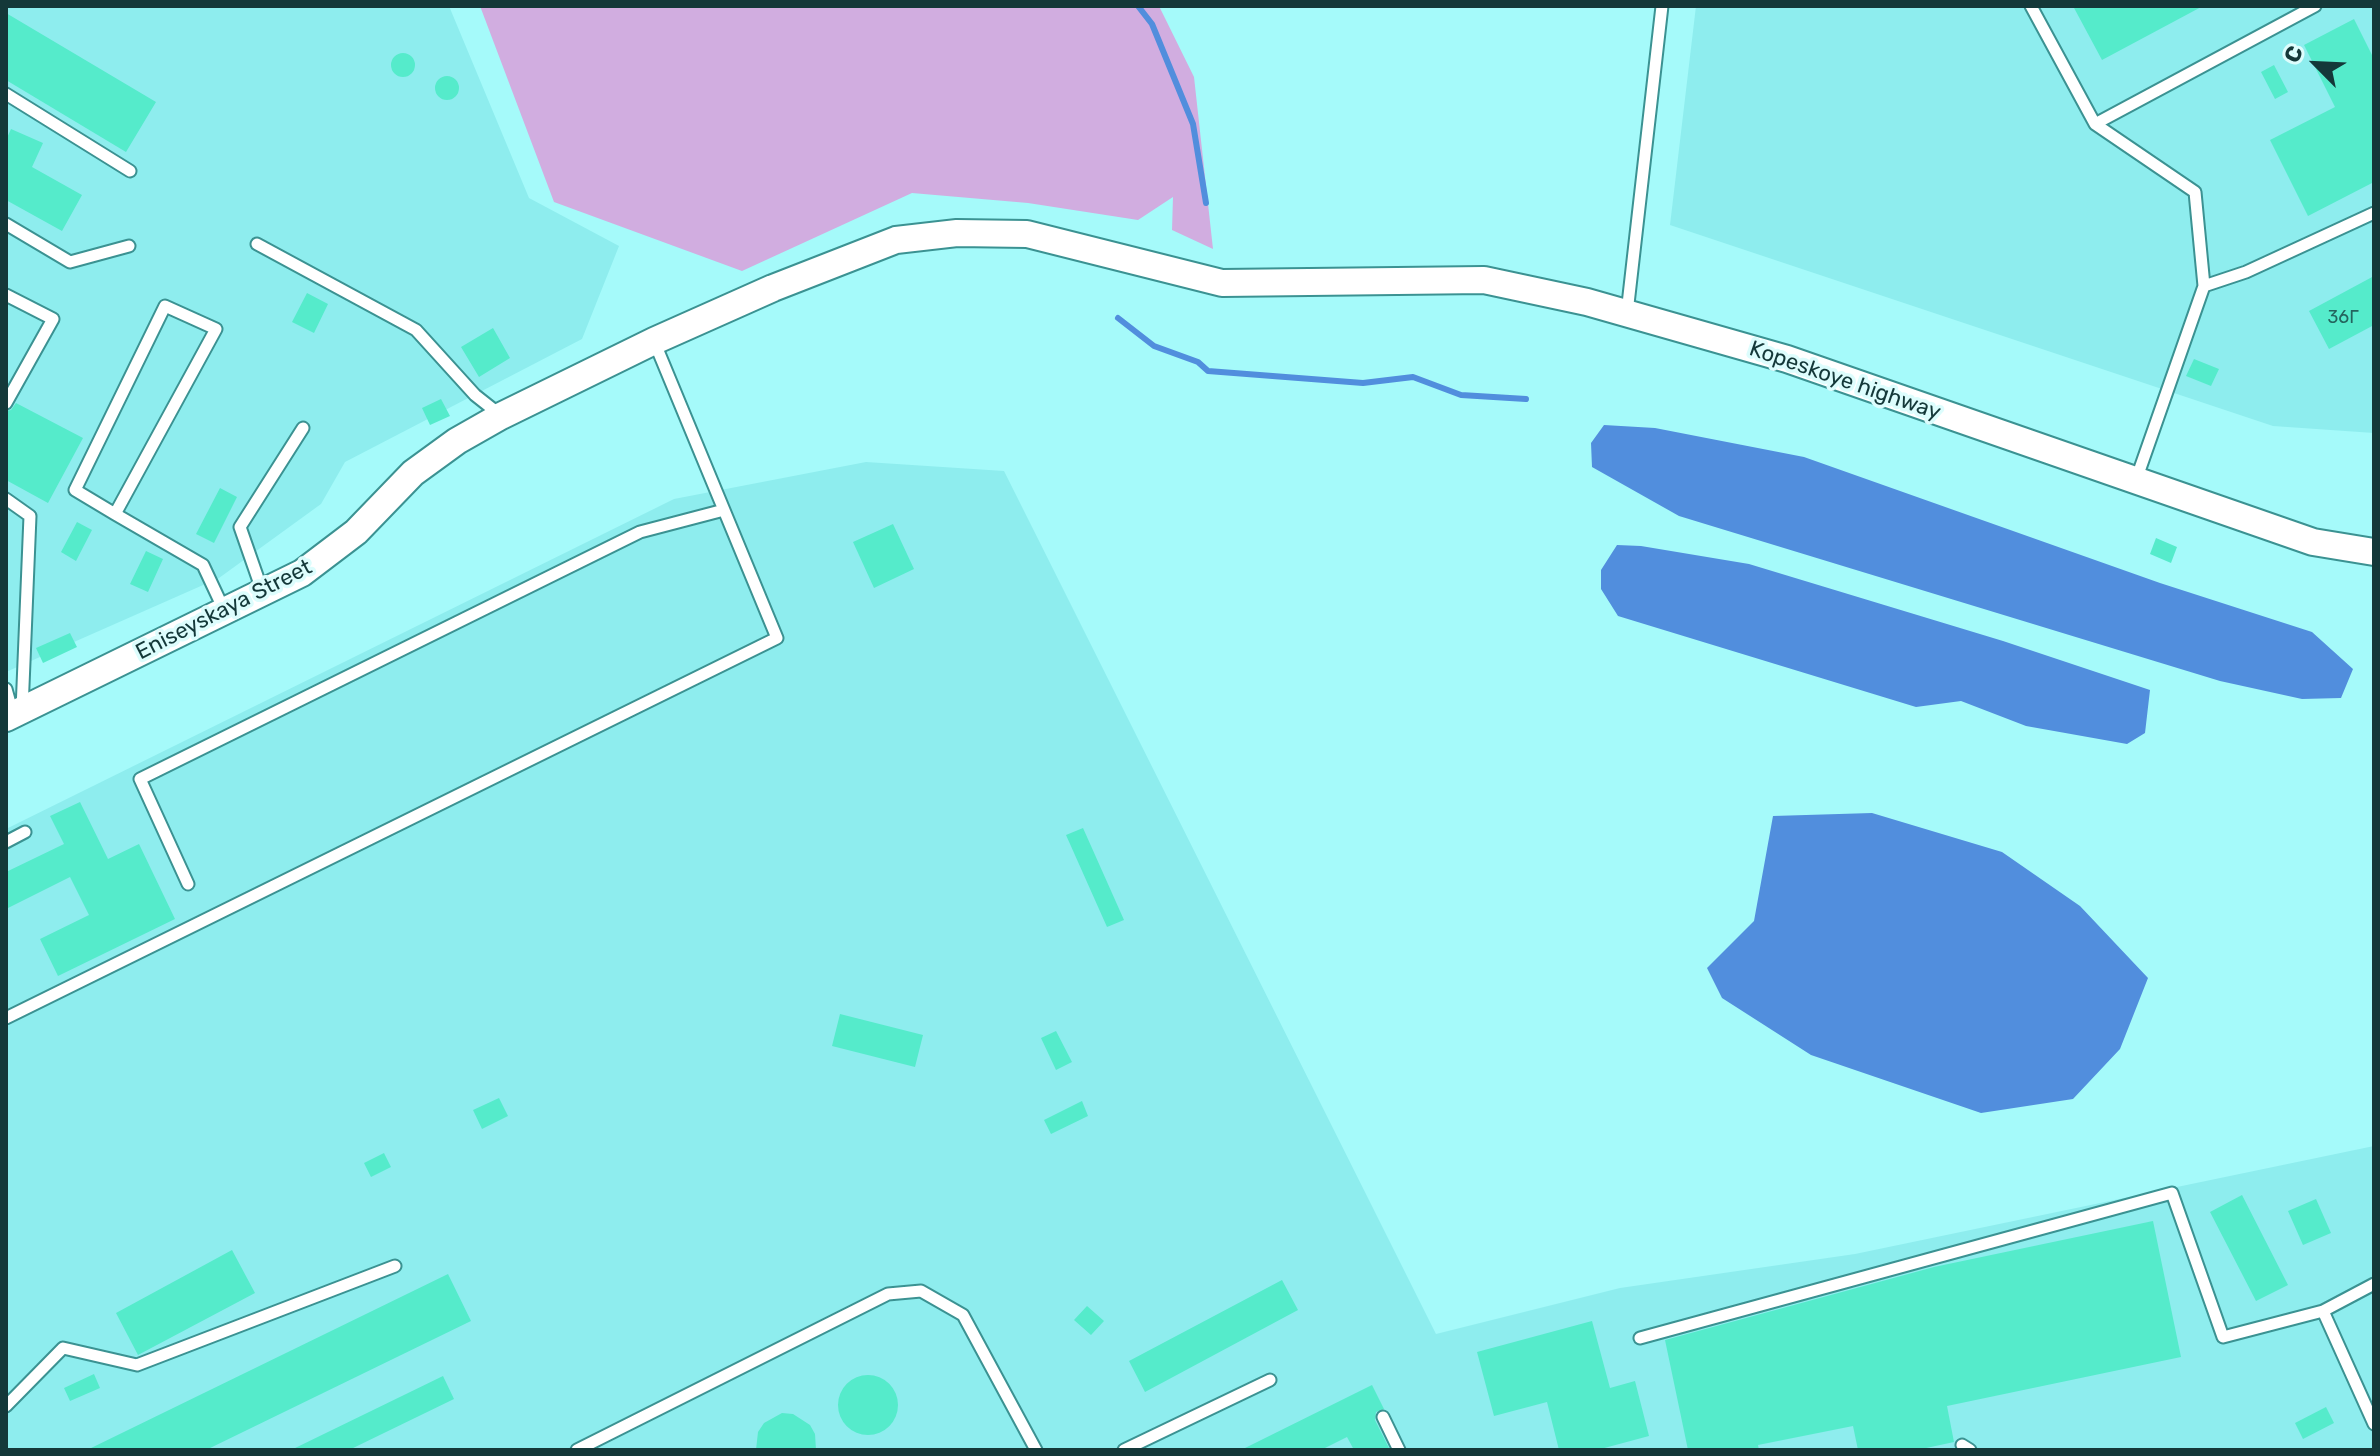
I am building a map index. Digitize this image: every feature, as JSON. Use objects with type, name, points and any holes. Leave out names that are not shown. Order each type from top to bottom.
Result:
[{"type":"street","name":"Kopeskoye highway","points":[[716,313],[896,240],[957,233],[1027,234],[1222,283],[1484,280],[1587,302],[1787,359],[2313,542],[2374,552]]},
{"type":"street","name":"Eniseyskaya Street","points":[[14,714],[302,573],[356,532],[413,473],[457,441],[501,416],[716,313]]},
{"type":"lane","points":[[1627,313],[1662,6]]},
{"type":"lane","points":[[2031,6],[2095,124],[2195,192],[2204,286],[2136,481]]},
{"type":"lane","points":[[2095,124],[2315,6]]},
{"type":"lane","points":[[6,94],[130,171]]},
{"type":"lane","points":[[2204,286],[2246,272],[2374,213]]},
{"type":"lane","points":[[6,224],[70,262],[129,246]]},
{"type":"lane","points":[[257,244],[416,330],[475,395],[501,416]]},
{"type":"lane","points":[[6,295],[53,319],[6,403]]},
{"type":"lane","points":[[115,514],[216,329],[165,306],[75,490],[115,514],[203,565],[225,613]]},
{"type":"lane","points":[[6,1018],[777,638],[654,341]]},
{"type":"lane","points":[[263,594],[240,527],[303,428]]},
{"type":"lane","points":[[6,499],[30,516],[14,714]]},
{"type":"lane","points":[[188,884],[140,779],[640,532],[724,510]]},
{"type":"lane","points":[[6,689],[14,714]]},
{"type":"lane","points":[[6,842],[25,832]]},
{"type":"lane","points":[[1640,1338],[2172,1193],[2223,1337],[2323,1311],[2374,1284]]},
{"type":"lane","points":[[6,1406],[63,1348],[137,1365],[395,1266]]},
{"type":"lane","points":[[577,1450],[888,1294],[921,1291],[963,1315],[1036,1450]]},
{"type":"lane","points":[[2323,1311],[2374,1424]]},
{"type":"lane","points":[[1124,1450],[1270,1380]]},
{"type":"lane","points":[[1383,1417],[1399,1450]]},
{"type":"shaded area","points":[[6,6],[449,6],[529,198],[619,246],[582,339],[345,462],[321,504],[219,578],[6,672]]},
{"type":"shaded area","points":[[480,6],[1159,6],[1194,77],[1213,249],[1172,230],[1173,197],[1138,220],[1028,203],[912,193],[742,271],[554,202]]},
{"type":"shaded area","points":[[1696,6],[2374,6],[2374,433],[2273,426],[1670,225]]},
{"type":"shaded area","points":[[1604,425],[1655,428],[1804,457],[2160,583],[2312,632],[2353,669],[2341,698],[2302,699],[2220,681],[1679,516],[1592,467],[1591,443]]},
{"type":"shaded area","points":[[866,462],[1004,471],[1436,1334],[1620,1288],[1855,1254],[2374,1146],[2374,1450],[6,1450],[6,829],[674,499]]},
{"type":"shaded area","points":[[1617,545],[1641,546],[1749,564],[2003,641],[2150,690],[2145,733],[2127,744],[2026,726],[1961,701],[1916,707],[1618,616],[1601,589],[1601,570]]},
{"type":"shaded area","points":[[1872,813],[2002,852],[2080,906],[2148,978],[2120,1049],[2073,1099],[1981,1113],[1811,1055],[1722,998],[1707,968],[1754,921],[1773,816]]},
{"type":"building","points":[[2073,6],[2203,6],[2102,60]]},
{"type":"building","points":[[6,13],[156,102],[126,152],[6,80]]},
{"type":"building","points":[[2354,19],[2374,59],[2374,182],[2308,216],[2270,140],[2335,107],[2304,45]]},
{"type":"building","points":[[403,53],[414,60],[415,65],[408,76],[403,77],[392,70],[391,65],[398,54]]},
{"type":"building","points":[[2274,65],[2288,92],[2275,99],[2261,72]]},
{"type":"building","points":[[447,76],[458,83],[459,88],[452,99],[447,100],[436,93],[435,88],[442,77]]},
{"type":"building","points":[[11,129],[43,143],[32,167],[82,195],[62,231],[6,200],[6,140]]},
{"type":"building","points":[[2374,276],[2374,325],[2329,349],[2309,311]]},
{"type":"building","points":[[307,293],[328,304],[314,333],[292,322]]},
{"type":"building","points":[[493,328],[510,358],[479,377],[461,347]]},
{"type":"building","points":[[2194,359],[2219,369],[2211,386],[2186,376]]},
{"type":"building","points":[[441,399],[450,416],[430,425],[422,408]]},
{"type":"building","points":[[16,403],[83,438],[48,503],[6,480],[6,411]]},
{"type":"building","points":[[220,488],[237,497],[214,543],[196,534]]},
{"type":"building","points":[[77,522],[92,530],[76,561],[61,552]]},
{"type":"building","points":[[893,524],[914,569],[874,588],[853,542]]},
{"type":"building","points":[[2156,538],[2177,547],[2171,563],[2150,554]]},
{"type":"building","points":[[146,551],[163,559],[148,592],[130,584]]},
{"type":"building","points":[[70,633],[77,647],[43,663],[36,648]]},
{"type":"building","points":[[80,802],[108,859],[139,844],[175,919],[58,976],[40,939],[89,915],[70,877],[6,909],[6,872],[64,844],[50,816]]},
{"type":"building","points":[[1083,828],[1124,920],[1107,927],[1066,835]]},
{"type":"building","points":[[840,1014],[923,1035],[915,1067],[832,1046]]},
{"type":"building","points":[[1056,1031],[1072,1062],[1056,1070],[1041,1038]]},
{"type":"building","points":[[499,1098],[508,1116],[482,1129],[473,1110]]},
{"type":"building","points":[[1082,1101],[1088,1116],[1051,1134],[1044,1120]]},
{"type":"building","points":[[384,1153],[391,1167],[371,1177],[364,1163]]},
{"type":"building","points":[[2242,1195],[2288,1285],[2256,1301],[2210,1212]]},
{"type":"building","points":[[2316,1199],[2331,1233],[2303,1245],[2288,1211]]},
{"type":"building","points":[[2153,1221],[2181,1357],[1947,1406],[1954,1442],[1917,1450],[1858,1450],[1853,1426],[1758,1445],[1759,1450],[1688,1450],[1665,1340],[1934,1267]]},
{"type":"building","points":[[232,1250],[255,1293],[138,1355],[116,1313]]},
{"type":"building","points":[[448,1274],[471,1321],[206,1450],[87,1450]]},
{"type":"building","points":[[1282,1280],[1298,1310],[1145,1392],[1129,1361]]},
{"type":"building","points":[[1087,1306],[1104,1321],[1091,1335],[1074,1320]]},
{"type":"building","points":[[1592,1321],[1610,1388],[1635,1381],[1649,1436],[1597,1450],[1559,1450],[1547,1402],[1494,1416],[1477,1352]]},
{"type":"building","points":[[94,1374],[100,1388],[70,1401],[64,1388]]},
{"type":"building","points":[[868,1375],[879,1377],[889,1384],[896,1394],[896,1416],[889,1426],[879,1433],[868,1435],[857,1433],[847,1426],[840,1416],[838,1405],[840,1394],[847,1384],[857,1377]]},
{"type":"building","points":[[443,1376],[454,1399],[349,1450],[291,1450]]},
{"type":"building","points":[[1372,1385],[1384,1409],[1376,1412],[1375,1420],[1390,1450],[1354,1450],[1347,1437],[1321,1450],[1241,1450]]},
{"type":"building","points":[[2326,1407],[2334,1423],[2303,1439],[2295,1423]]},
{"type":"building","points":[[782,1413],[793,1414],[810,1425],[815,1434],[816,1450],[756,1450],[758,1432],[764,1423]]},
{"type":"waterway","points":[[1138,6],[1152,24],[1193,124],[1206,203]]},
{"type":"waterway","points":[[1118,318],[1154,346],[1198,362],[1208,371],[1363,383],[1413,377],[1461,395],[1526,399]]}]
